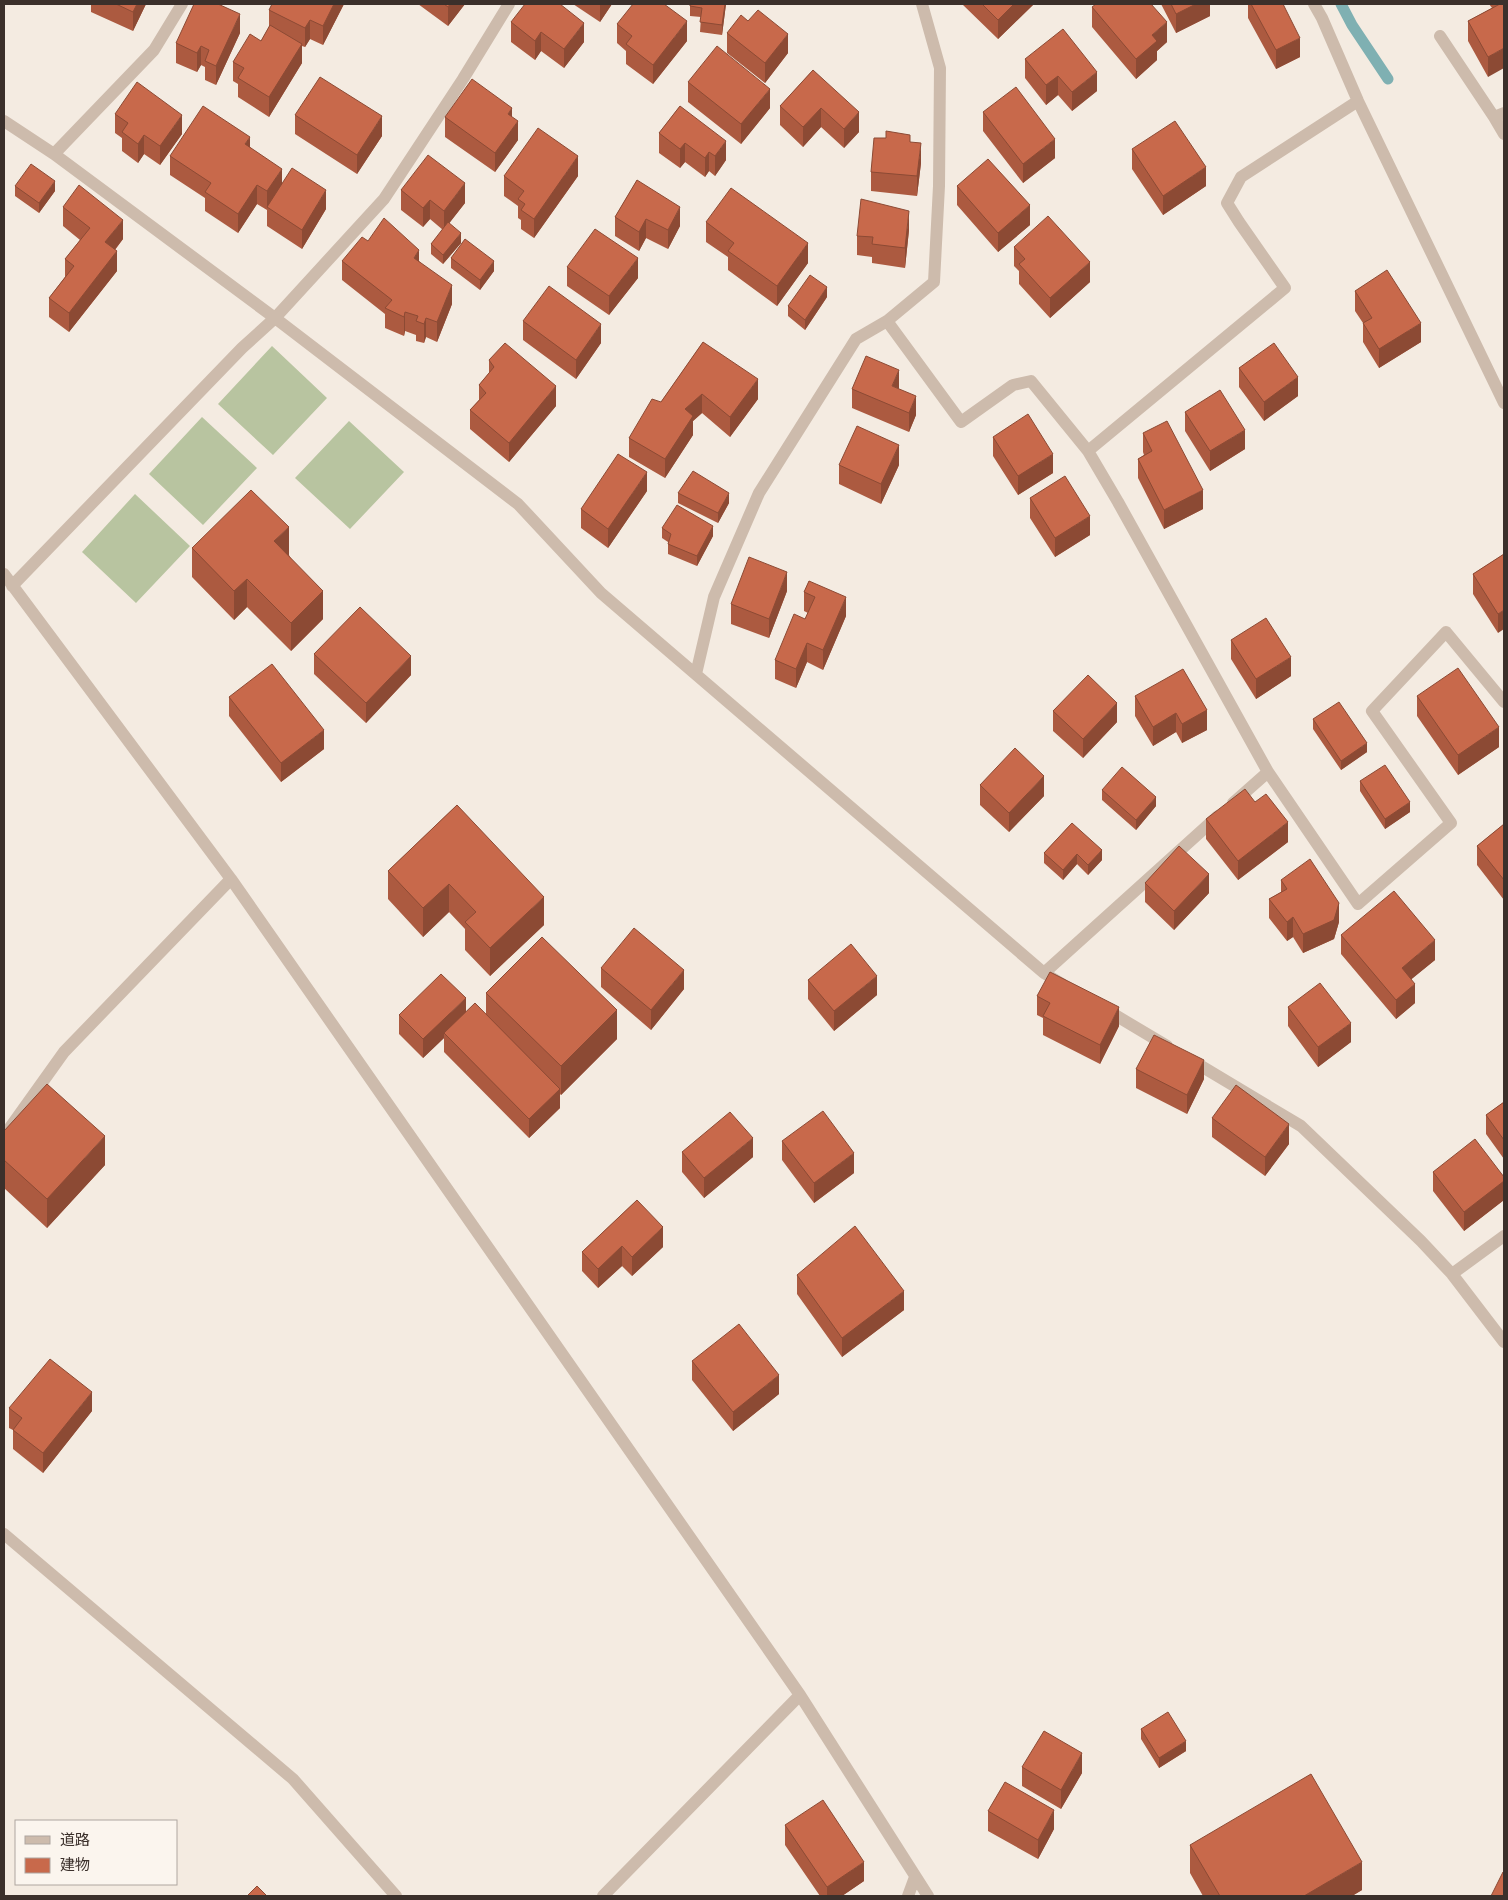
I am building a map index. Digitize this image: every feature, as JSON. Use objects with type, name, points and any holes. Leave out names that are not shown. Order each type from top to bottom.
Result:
[{"type":"street","points":[[54,154],[154,50],[182,4]]},
{"type":"street","points":[[12,586],[235,354],[275,318],[384,199],[463,79],[508,4]]},
{"type":"street","points":[[696,674],[714,597],[759,493],[856,339],[887,321],[934,282],[939,186],[940,68],[922,4]]},
{"type":"street","points":[[1314,4],[1322,18],[1358,101],[1504,403]]},
{"type":"street","points":[[1440,36],[1499,115],[1504,134]]},
{"type":"street","points":[[1088,451],[1285,288],[1227,202],[1241,177],[1358,101]]},
{"type":"street","points":[[4,121],[54,154],[275,318],[518,504],[601,593],[1044,973],[1070,989]]},
{"type":"street","points":[[887,321],[961,422],[1013,385],[1031,380],[1088,451],[1268,772],[1358,904],[1451,823],[1372,711],[1446,632],[1504,702]]},
{"type":"street","points":[[4,574],[231,879],[800,1695],[928,1896]]},
{"type":"street","points":[[1044,973],[1268,772]]},
{"type":"street","points":[[4,1136],[64,1052],[231,879]]},
{"type":"street","points":[[1095,1004],[1300,1126],[1421,1241],[1452,1274],[1504,1342]]},
{"type":"street","points":[[1452,1274],[1504,1236]]},
{"type":"street","points":[[4,1534],[293,1779],[396,1896]]},
{"type":"street","points":[[603,1896],[800,1695]]},
{"type":"street","points":[[908,1896],[915,1877]]},
{"type":"green space","points":[[272,346],[327,398],[273,455],[218,404]]},
{"type":"green space","points":[[202,417],[257,468],[203,525],[149,474]]},
{"type":"green space","points":[[349,421],[404,472],[350,529],[295,478]]},
{"type":"green space","points":[[135,494],[190,546],[136,603],[82,552]]},
{"type":"building","points":[[116,4],[137,4],[133,12]]},
{"type":"building","points":[[194,4],[218,4],[240,14],[216,66],[205,61],[209,50],[201,46],[197,53],[176,43]]},
{"type":"building","points":[[272,4],[334,4],[323,26],[310,20],[305,28],[269,10]]},
{"type":"building","points":[[525,4],[560,4],[584,23],[564,49],[541,32],[535,41],[511,22]]},
{"type":"building","points":[[633,4],[664,4],[687,21],[653,65],[626,44],[632,36],[617,24]]},
{"type":"building","points":[[690,4],[725,4],[722,25],[700,22],[702,8],[690,6]]},
{"type":"building","points":[[982,4],[1014,4],[998,20]]},
{"type":"building","points":[[1096,4],[1151,4],[1167,22],[1152,35],[1157,41],[1136,59],[1092,7]]},
{"type":"building","points":[[1171,4],[1196,4],[1176,14]]},
{"type":"building","points":[[1251,4],[1283,4],[1300,38],[1276,50]]},
{"type":"building","points":[[1500,4],[1504,4],[1504,48],[1488,57],[1468,21]]},
{"type":"building","points":[[758,10],[788,34],[765,63],[727,33],[741,15],[748,21]]},
{"type":"building","points":[[270,25],[302,44],[269,97],[238,78],[244,68],[233,62],[250,34],[261,41]]},
{"type":"building","points":[[1063,29],[1097,72],[1072,92],[1058,76],[1046,85],[1025,59]]},
{"type":"building","points":[[717,46],[770,89],[741,124],[688,82]]},
{"type":"building","points":[[813,70],[859,112],[844,129],[821,108],[803,127],[780,106]]},
{"type":"building","points":[[320,77],[382,116],[357,155],[295,115]]},
{"type":"building","points":[[472,79],[512,108],[508,114],[518,121],[495,153],[445,117]]},
{"type":"building","points":[[137,82],[182,115],[160,146],[144,135],[138,144],[122,132],[128,123],[115,114]]},
{"type":"building","points":[[1016,87],[1055,139],[1023,164],[983,112]]},
{"type":"building","points":[[203,106],[250,137],[245,144],[282,169],[267,191],[257,185],[238,214],[205,192],[211,183],[170,156]]},
{"type":"building","points":[[680,106],[726,141],[715,156],[709,152],[705,158],[685,143],[680,149],[659,133]]},
{"type":"building","points":[[1175,121],[1206,167],[1163,196],[1132,149]]},
{"type":"building","points":[[538,128],[578,156],[534,219],[521,210],[525,204],[518,199],[524,191],[504,176]]},
{"type":"building","points":[[886,131],[910,135],[910,142],[921,143],[917,176],[871,172],[874,138],[886,138]]},
{"type":"building","points":[[428,155],[465,183],[444,211],[430,200],[423,208],[401,190]]},
{"type":"building","points":[[988,159],[1030,205],[998,233],[957,186]]},
{"type":"building","points":[[31,164],[55,181],[39,203],[15,186]]},
{"type":"building","points":[[292,168],[326,190],[302,230],[267,207]]},
{"type":"building","points":[[637,180],[680,207],[668,230],[646,219],[639,232],[615,217]]},
{"type":"building","points":[[79,185],[123,220],[105,242],[117,251],[69,313],[49,298],[74,266],[65,259],[90,228],[63,207]]},
{"type":"building","points":[[731,188],[808,243],[777,286],[728,251],[734,243],[706,222]]},
{"type":"building","points":[[861,199],[909,211],[905,248],[872,244],[873,237],[857,236]]},
{"type":"building","points":[[1048,216],[1090,262],[1050,298],[1019,264],[1025,259],[1014,247]]},
{"type":"building","points":[[384,218],[419,250],[414,258],[452,285],[437,322],[426,318],[424,324],[416,321],[418,316],[405,312],[404,317],[385,308],[392,300],[342,261],[362,237],[368,241]]},
{"type":"building","points":[[448,222],[461,233],[443,255],[431,244]]},
{"type":"building","points":[[595,229],[638,258],[609,296],[567,267]]},
{"type":"building","points":[[465,239],[494,261],[480,280],[451,258]]},
{"type":"building","points":[[1387,270],[1421,323],[1379,349],[1363,323],[1372,318],[1355,291]]},
{"type":"building","points":[[810,275],[827,287],[805,320],[788,306]]},
{"type":"building","points":[[549,286],[601,324],[576,360],[523,321]]},
{"type":"building","points":[[703,342],[758,379],[730,417],[702,394],[685,409],[693,416],[665,459],[629,438],[652,399],[661,402]]},
{"type":"building","points":[[505,343],[556,386],[509,443],[470,410],[486,393],[479,385],[494,367],[489,360]]},
{"type":"building","points":[[1274,343],[1298,377],[1264,402],[1239,368]]},
{"type":"building","points":[[866,356],[899,370],[892,386],[916,396],[909,413],[852,389]]},
{"type":"building","points":[[1220,390],[1245,430],[1210,451],[1185,412]]},
{"type":"building","points":[[1028,414],[1053,454],[1018,476],[993,437]]},
{"type":"building","points":[[1167,421],[1203,490],[1164,510],[1138,459],[1152,451],[1143,433]]},
{"type":"building","points":[[857,426],[899,445],[881,484],[839,465]]},
{"type":"building","points":[[618,454],[647,472],[608,529],[581,509]]},
{"type":"building","points":[[693,471],[729,493],[718,513],[678,493]]},
{"type":"building","points":[[1065,476],[1090,516],[1055,538],[1030,498]]},
{"type":"building","points":[[251,490],[289,527],[274,541],[323,591],[291,623],[247,579],[234,591],[192,548]]},
{"type":"building","points":[[677,505],[713,526],[697,556],[668,544],[671,534],[662,528]]},
{"type":"building","points":[[1504,554],[1504,610],[1498,614],[1473,574]]},
{"type":"building","points":[[749,557],[787,572],[769,619],[731,604]]},
{"type":"building","points":[[809,581],[846,597],[823,650],[807,643],[796,669],[775,660],[794,614],[805,619],[815,597],[804,592]]},
{"type":"building","points":[[360,607],[411,656],[366,703],[314,654]]},
{"type":"building","points":[[1266,618],[1291,657],[1256,679],[1231,640]]},
{"type":"building","points":[[272,664],[324,730],[281,763],[229,697]]},
{"type":"building","points":[[1458,668],[1499,727],[1458,755],[1417,696]]},
{"type":"building","points":[[1183,669],[1207,710],[1182,724],[1176,713],[1153,727],[1135,696]]},
{"type":"building","points":[[1088,675],[1117,703],[1083,739],[1053,711]]},
{"type":"building","points":[[1339,702],[1367,743],[1341,761],[1313,719]]},
{"type":"building","points":[[1015,748],[1044,776],[1009,813],[980,785]]},
{"type":"building","points":[[1385,765],[1410,802],[1385,819],[1360,781]]},
{"type":"building","points":[[1122,767],[1156,797],[1136,820],[1102,790]]},
{"type":"building","points":[[1245,789],[1255,802],[1266,794],[1288,822],[1238,861],[1206,819]]},
{"type":"building","points":[[457,805],[544,897],[490,948],[465,922],[476,912],[449,884],[423,908],[388,871]]},
{"type":"building","points":[[1072,823],[1102,850],[1088,865],[1077,854],[1063,870],[1044,853]]},
{"type":"building","points":[[1504,824],[1504,880],[1477,846]]},
{"type":"building","points":[[1179,846],[1209,874],[1174,911],[1145,883]]},
{"type":"building","points":[[1310,859],[1339,903],[1334,920],[1303,934],[1293,917],[1287,922],[1269,899],[1287,889],[1281,880]]},
{"type":"building","points":[[1394,891],[1435,940],[1402,968],[1415,984],[1396,1000],[1341,935]]},
{"type":"building","points":[[634,928],[684,970],[651,1010],[601,968]]},
{"type":"building","points":[[542,937],[617,1010],[561,1066],[486,993]]},
{"type":"building","points":[[851,944],[877,976],[834,1011],[808,980]]},
{"type":"building","points":[[1050,972],[1119,1007],[1100,1045],[1043,1016],[1050,1003],[1037,996]]},
{"type":"building","points":[[441,974],[466,998],[423,1039],[399,1015]]},
{"type":"building","points":[[1320,983],[1351,1023],[1318,1047],[1288,1007]]},
{"type":"building","points":[[475,1003],[560,1089],[529,1119],[444,1033]]},
{"type":"building","points":[[1154,1035],[1204,1060],[1187,1095],[1136,1069]]},
{"type":"building","points":[[47,1084],[105,1136],[47,1199],[4,1160],[4,1131]]},
{"type":"building","points":[[1236,1085],[1289,1124],[1265,1157],[1212,1118]]},
{"type":"building","points":[[1504,1102],[1504,1140],[1486,1115]]},
{"type":"building","points":[[823,1111],[854,1153],[814,1183],[782,1141]]},
{"type":"building","points":[[730,1112],[753,1138],[704,1178],[682,1152]]},
{"type":"building","points":[[1475,1139],[1504,1177],[1504,1181],[1464,1212],[1433,1172]]},
{"type":"building","points":[[637,1200],[663,1227],[632,1257],[622,1246],[598,1269],[582,1252]]},
{"type":"building","points":[[855,1226],[904,1291],[842,1338],[797,1275]]},
{"type":"building","points":[[739,1324],[779,1375],[733,1412],[692,1361]]},
{"type":"building","points":[[50,1359],[92,1392],[43,1453],[13,1430],[22,1418],[9,1408]]},
{"type":"building","points":[[1168,1712],[1186,1741],[1159,1758],[1141,1729]]},
{"type":"building","points":[[1044,1731],[1082,1753],[1061,1790],[1022,1767]]},
{"type":"building","points":[[1311,1774],[1362,1862],[1304,1896],[1220,1896],[1190,1845]]},
{"type":"building","points":[[1005,1782],[1054,1810],[1038,1840],[988,1811]]},
{"type":"building","points":[[823,1800],[864,1862],[827,1887],[785,1825]]},
{"type":"building","points":[[1503,1872],[1504,1896],[1491,1896]]},
{"type":"building","points":[[257,1886],[267,1896],[247,1896]]},
{"type":"waterway","points":[[1341,4],[1352,25],[1388,79]]}]
